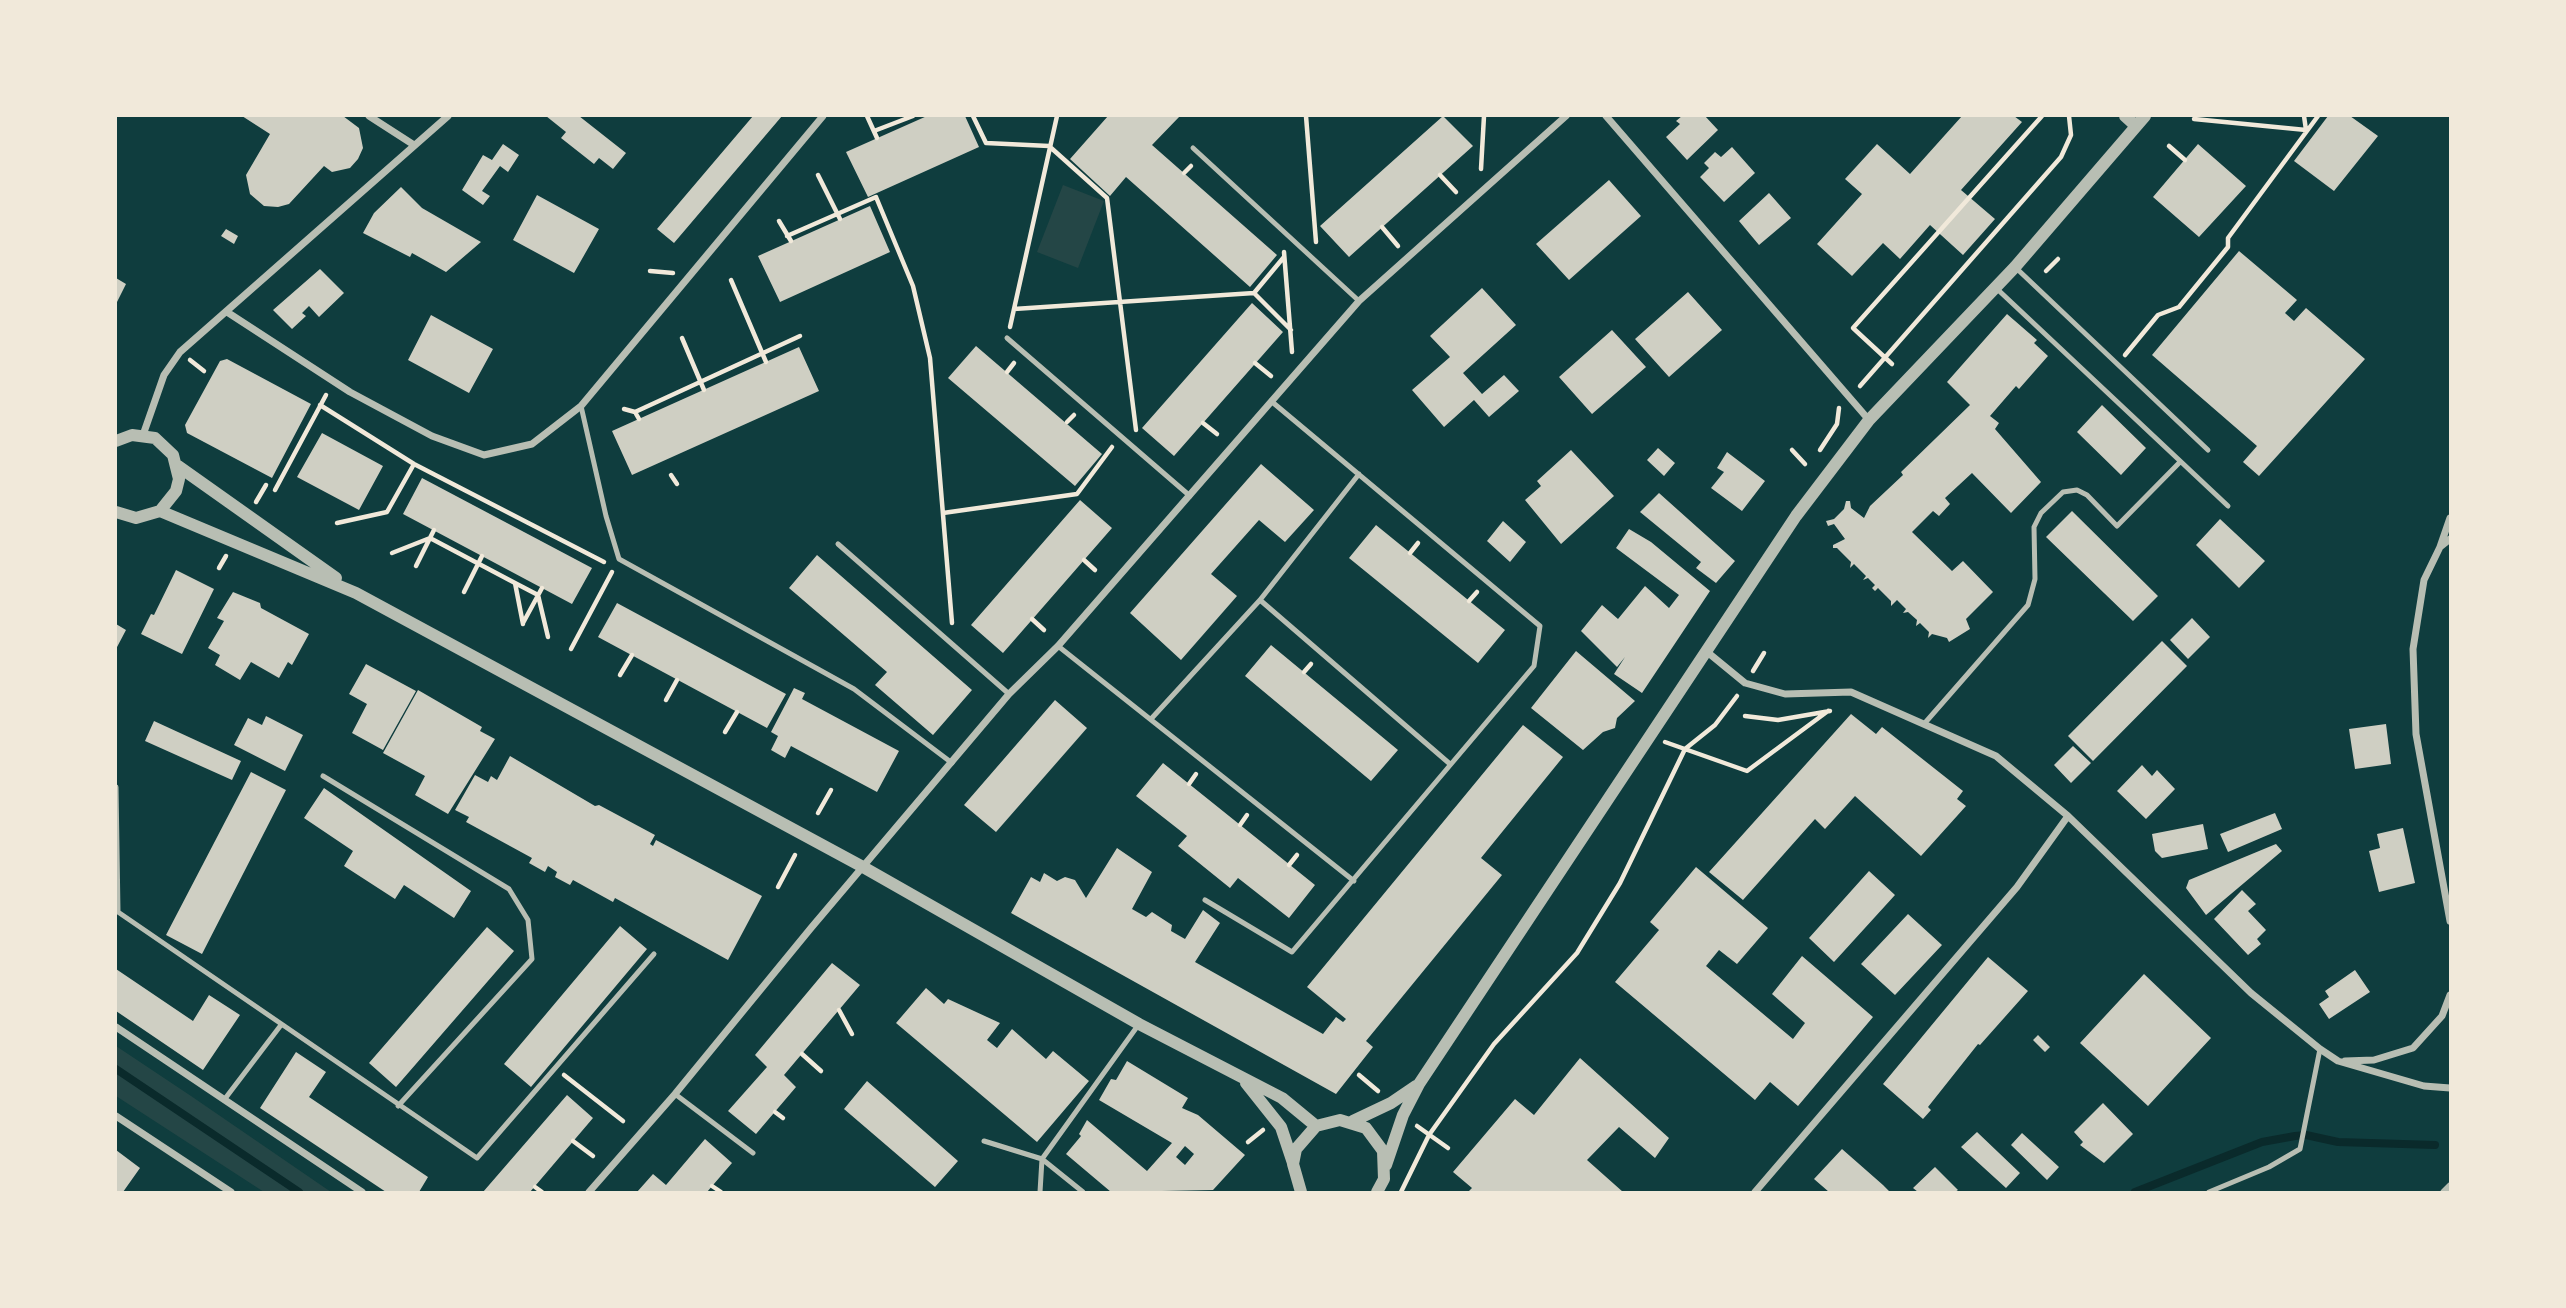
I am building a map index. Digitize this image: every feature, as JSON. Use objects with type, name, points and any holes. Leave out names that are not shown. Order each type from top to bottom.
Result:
[{"type":"street","points":[[369,116],[414,145]]},
{"type":"street","points":[[143,435],[164,375],[180,352],[449,116]]},
{"type":"street","points":[[228,312],[350,392],[432,436],[484,455],[532,444],[581,406],[823,116]]},
{"type":"street","points":[[589,1192],[675,1094],[1009,694],[1058,646],[1359,301],[1566,116]]},
{"type":"street","points":[[1606,116],[1869,420]]},
{"type":"street","points":[[1377,1192],[1384,1179],[1403,1115],[1419,1084],[1796,516],[1869,420],[1996,288],[2140,121],[2125,116]]},
{"type":"street","points":[[116,441],[143,435],[165,445],[178,467],[356,593]]},
{"type":"street","points":[[116,512],[136,518],[160,511],[176,491],[178,467]]},
{"type":"street","points":[[160,511],[356,593],[863,867],[1139,1024],[1282,1098],[1316,1126]]},
{"type":"street","points":[[2451,518],[2424,580],[2413,649],[2416,734],[2451,921]]},
{"type":"street","points":[[2440,547],[2451,539]]},
{"type":"street","points":[[1706,651],[1745,683],[1756,687],[1785,694],[1851,692],[1996,756],[2068,816],[2251,993],[2320,1049],[2338,1061],[2424,1086],[2451,1088]]},
{"type":"street","points":[[1755,1192],[1909,1016],[2017,887],[2068,816]]},
{"type":"street","points":[[2338,1061],[2374,1060],[2413,1048],[2442,1016],[2451,995]]},
{"type":"street","points":[[116,1027],[362,1192]]},
{"type":"street","points":[[1243,1080],[1281,1126],[1301,1192]]},
{"type":"street","points":[[1353,1121],[1391,1103],[1419,1084]]},
{"type":"street","points":[[116,1116],[231,1192]]},
{"type":"street","points":[[1293,1164],[1304,1136],[1316,1126],[1340,1119],[1353,1121],[1377,1138],[1386,1165]]},
{"type":"street","points":[[2444,1192],[2451,1186]]},
{"type":"lane","points":[[1193,148],[1359,301]]},
{"type":"lane","points":[[2015,267],[2208,450]]},
{"type":"lane","points":[[1996,288],[2228,506]]},
{"type":"lane","points":[[1007,338],[1190,496]]},
{"type":"lane","points":[[1205,900],[1292,952],[1534,666],[1540,626],[1271,401]]},
{"type":"lane","points":[[581,406],[603,505],[619,559],[855,689],[952,763]]},
{"type":"lane","points":[[1924,724],[2028,605],[2035,579],[2034,527],[2041,513],[2063,492],[2077,490],[2087,495],[2117,526],[2180,462]]},
{"type":"lane","points":[[1151,719],[1260,600],[1359,474]]},
{"type":"lane","points":[[838,544],[1009,694]]},
{"type":"lane","points":[[1260,600],[1450,764]]},
{"type":"lane","points":[[1058,646],[1354,881]]},
{"type":"lane","points":[[323,776],[509,889],[528,920],[532,959],[398,1106]]},
{"type":"lane","points":[[116,787],[118,912],[477,1158],[654,954]]},
{"type":"lane","points":[[1040,1192],[1042,1159],[1139,1024]]},
{"type":"lane","points":[[224,1100],[281,1025]]},
{"type":"lane","points":[[2209,1192],[2269,1167],[2300,1149],[2320,1049]]},
{"type":"lane","points":[[675,1094],[753,1153]]},
{"type":"lane","points":[[984,1141],[1042,1159],[1083,1192]]},
{"type":"path","points":[[867,116],[877,138]]},
{"type":"path","points":[[874,131],[913,116]]},
{"type":"path","points":[[973,116],[986,143],[1049,146],[1107,198],[1137,437],[1131,445]]},
{"type":"path","points":[[1007,338],[1056,116]]},
{"type":"path","points":[[1306,116],[1316,244],[1308,253]]},
{"type":"path","points":[[1481,169],[1484,116]]},
{"type":"path","points":[[1892,364],[1853,328],[2042,116]]},
{"type":"path","points":[[1862,383],[2062,157],[2071,135],[2069,116]]},
{"type":"path","points":[[2304,116],[2306,130]]},
{"type":"path","points":[[2118,363],[2158,315],[2179,307],[2228,247],[2228,237],[2318,116]]},
{"type":"path","points":[[2193,119],[2306,130]]},
{"type":"path","points":[[2169,146],[2185,160]]},
{"type":"path","points":[[1440,175],[1456,192]]},
{"type":"path","points":[[818,176],[839,216]]},
{"type":"path","points":[[787,236],[839,216],[876,197],[913,286],[930,358],[953,631],[948,640]]},
{"type":"path","points":[[779,221],[791,241]]},
{"type":"path","points":[[1382,227],[1398,246]]},
{"type":"path","points":[[1282,230],[1292,352]]},
{"type":"path","points":[[1014,309],[1254,293],[1284,256]]},
{"type":"path","points":[[2046,271],[2058,259]]},
{"type":"path","points":[[730,279],[766,362]]},
{"type":"path","points":[[1254,293],[1291,330]]},
{"type":"path","points":[[624,410],[635,412],[800,336]]},
{"type":"path","points":[[681,338],[704,390]]},
{"type":"path","points":[[190,360],[204,371]]},
{"type":"path","points":[[1255,363],[1271,376]]},
{"type":"path","points":[[275,489],[326,395]]},
{"type":"path","points":[[320,405],[414,464],[615,568],[571,649]]},
{"type":"path","points":[[1820,450],[1837,424],[1838,409]]},
{"type":"path","points":[[635,412],[639,419]]},
{"type":"path","points":[[1203,423],[1217,434]]},
{"type":"path","points":[[943,513],[1077,494],[1120,435]]},
{"type":"path","points":[[1792,450],[1805,464]]},
{"type":"path","points":[[337,523],[387,512],[414,464]]},
{"type":"path","points":[[671,475],[677,484]]},
{"type":"path","points":[[255,505],[266,485]]},
{"type":"path","points":[[416,566],[434,530]]},
{"type":"path","points":[[392,553],[430,538],[538,595],[548,637]]},
{"type":"path","points":[[464,592],[482,556]]},
{"type":"path","points":[[1084,560],[1095,570]]},
{"type":"path","points":[[515,583],[523,624],[542,588]]},
{"type":"path","points":[[1032,619],[1044,630]]},
{"type":"path","points":[[620,675],[632,655]]},
{"type":"path","points":[[666,700],[677,680]]},
{"type":"path","points":[[1401,1192],[1429,1135],[1494,1044],[1577,953],[1620,883],[1685,749],[1715,724],[1734,700]]},
{"type":"path","points":[[1745,716],[1778,720],[1842,710]]},
{"type":"path","points":[[1658,740],[1747,771],[1829,711]]},
{"type":"path","points":[[725,732],[737,712]]},
{"type":"path","points":[[818,813],[831,790]]},
{"type":"path","points":[[778,887],[795,855]]},
{"type":"path","points":[[839,1010],[852,1034]]},
{"type":"path","points":[[802,1054],[821,1071]]},
{"type":"path","points":[[555,1068],[623,1121]]},
{"type":"path","points":[[1359,1075],[1386,1099]]},
{"type":"path","points":[[775,1112],[783,1118]]},
{"type":"path","points":[[1414,1124],[1448,1148]]},
{"type":"path","points":[[1248,1142],[1269,1126]]},
{"type":"path","points":[[573,1141],[593,1156]]},
{"type":"path","points":[[712,1186],[721,1192]]},
{"type":"path","points":[[535,1187],[542,1192]]},
{"type":"shaded area","points":[[1063,185],[1104,201],[1078,268],[1037,252]]},
{"type":"shaded area","points":[[116,1046],[331,1192],[264,1192],[116,1096]]},
{"type":"building","points":[[242,116],[343,116],[359,128],[363,148],[350,168],[332,172],[324,166],[289,204],[278,207],[264,206],[250,194],[246,175],[270,134]]},
{"type":"building","points":[[546,116],[579,116],[626,153],[613,169],[599,158],[594,164],[561,138],[566,132]]},
{"type":"building","points":[[753,116],[782,116],[674,243],[657,229]]},
{"type":"building","points":[[927,116],[965,116],[979,147],[868,197],[846,152]]},
{"type":"building","points":[[1108,116],[1180,116],[1152,145],[1277,255],[1250,287],[1126,177],[1110,196],[1070,159]]},
{"type":"building","points":[[1443,116],[1473,146],[1349,257],[1320,226]]},
{"type":"building","points":[[1682,116],[1705,116],[1718,130],[1687,160],[1666,137],[1680,124],[1676,121]]},
{"type":"building","points":[[1962,116],[2014,116],[2022,122],[1961,190],[1995,219],[1963,255],[1930,225],[1900,259],[1883,243],[1852,276],[1817,244],[1862,194],[1845,179],[1877,144],[1910,174]]},
{"type":"building","points":[[2328,116],[2350,116],[2378,136],[2334,191],[2294,161]]},
{"type":"building","points":[[503,144],[519,155],[508,172],[500,166],[482,191],[490,196],[483,205],[462,190],[483,155],[492,160]]},
{"type":"building","points":[[2198,144],[2246,186],[2199,237],[2153,197]]},
{"type":"building","points":[[1732,147],[1755,173],[1724,202],[1700,177],[1709,168],[1704,163],[1715,152],[1721,157]]},
{"type":"building","points":[[1609,180],[1641,216],[1569,280],[1536,244]]},
{"type":"building","points":[[401,187],[422,208],[481,242],[446,272],[412,253],[410,257],[363,233],[374,213]]},
{"type":"building","points":[[1769,193],[1791,218],[1759,245],[1739,221]]},
{"type":"building","points":[[537,195],[599,229],[574,273],[513,240]]},
{"type":"building","points":[[870,206],[890,252],[780,302],[758,256]]},
{"type":"building","points":[[226,229],[238,236],[234,244],[221,236]]},
{"type":"building","points":[[2239,251],[2297,300],[2285,313],[2294,321],[2306,308],[2365,359],[2259,476],[2243,462],[2257,446],[2152,355]]},
{"type":"building","points":[[320,269],[344,293],[319,317],[309,306],[302,313],[306,316],[292,329],[273,310]]},
{"type":"building","points":[[116,278],[126,284],[116,304]]},
{"type":"building","points":[[1482,288],[1516,325],[1463,373],[1482,394],[1504,375],[1519,391],[1489,417],[1474,400],[1444,427],[1412,390],[1450,357],[1430,336]]},
{"type":"building","points":[[1688,292],[1722,330],[1669,377],[1635,339]]},
{"type":"building","points":[[1252,303],[1283,332],[1174,456],[1142,428]]},
{"type":"building","points":[[2007,314],[2037,340],[2034,343],[2048,356],[2019,389],[2016,386],[1990,416],[1999,423],[1995,429],[2041,482],[2011,513],[1972,473],[1945,498],[1950,504],[1939,516],[1933,511],[1912,532],[1952,571],[1963,561],[1993,592],[1966,619],[1970,629],[1949,642],[1947,638],[1932,634],[1928,638],[1929,632],[1920,623],[1916,626],[1917,620],[1908,612],[1903,613],[1906,609],[1897,600],[1891,606],[1891,601],[1878,588],[1875,591],[1872,588],[1875,585],[1868,578],[1863,580],[1866,576],[1854,564],[1850,568],[1851,562],[1837,548],[1833,548],[1833,545],[1845,539],[1834,524],[1828,526],[1826,521],[1834,519],[1844,509],[1846,501],[1850,501],[1851,508],[1864,518],[1870,506],[1903,475],[1901,472],[1970,405],[1947,382]]},
{"type":"building","points":[[431,315],[493,349],[469,393],[408,360]]},
{"type":"building","points":[[1612,330],[1646,367],[1592,414],[1559,377]]},
{"type":"building","points":[[976,346],[1102,454],[1075,486],[948,378]]},
{"type":"building","points":[[799,347],[819,391],[632,475],[612,431]]},
{"type":"building","points":[[227,359],[311,404],[272,478],[187,433],[185,425],[220,361]]},
{"type":"building","points":[[2102,405],[2146,448],[2121,475],[2077,432]]},
{"type":"building","points":[[322,433],[383,466],[359,510],[297,477]]},
{"type":"building","points":[[1658,448],[1675,463],[1664,476],[1647,460]]},
{"type":"building","points":[[1571,450],[1614,496],[1561,544],[1525,500],[1541,486],[1537,481]]},
{"type":"building","points":[[1727,452],[1765,481],[1742,511],[1711,488],[1724,472],[1717,468]]},
{"type":"building","points":[[1261,464],[1314,510],[1285,542],[1259,520],[1211,574],[1237,596],[1181,660],[1130,613]]},
{"type":"building","points":[[422,478],[592,568],[572,604],[403,514]]},
{"type":"building","points":[[1659,493],[1735,561],[1716,583],[1696,568],[1701,562],[1640,512]]},
{"type":"building","points":[[1080,500],[1112,528],[1003,653],[971,625]]},
{"type":"building","points":[[2072,511],[2158,596],[2133,621],[2046,537]]},
{"type":"building","points":[[2220,519],[2265,561],[2239,588],[2196,545]]},
{"type":"building","points":[[1503,521],[1526,542],[1510,562],[1487,541]]},
{"type":"building","points":[[1376,525],[1505,630],[1478,663],[1349,558]]},
{"type":"building","points":[[1629,529],[1651,542],[1710,591],[1642,693],[1614,674],[1625,657],[1617,667],[1581,631],[1602,605],[1618,619],[1645,586],[1669,608],[1679,595],[1616,548]]},
{"type":"building","points":[[817,555],[972,690],[933,735],[875,685],[887,672],[789,588]]},
{"type":"building","points":[[176,570],[214,589],[182,654],[141,634],[151,614],[154,615]]},
{"type":"building","points":[[233,592],[260,603],[261,608],[309,634],[292,665],[288,662],[279,678],[251,662],[240,680],[215,665],[220,655],[208,648],[224,621],[217,618]]},
{"type":"building","points":[[617,603],[786,694],[767,728],[598,637]]},
{"type":"building","points":[[2192,618],[2210,637],[2188,659],[2170,640]]},
{"type":"building","points":[[116,624],[126,630],[116,649]]},
{"type":"building","points":[[2162,641],[2187,666],[2093,761],[2068,736]]},
{"type":"building","points":[[1271,645],[1398,750],[1371,781],[1245,676]]},
{"type":"building","points":[[1576,651],[1635,701],[1617,718],[1615,728],[1603,732],[1583,750],[1531,708]]},
{"type":"building","points":[[366,664],[416,691],[383,750],[352,733],[367,704],[349,694]]},
{"type":"building","points":[[794,688],[805,693],[802,699],[899,751],[877,792],[791,746],[785,758],[771,750],[778,736],[771,732]]},
{"type":"building","points":[[418,690],[482,727],[480,731],[495,739],[448,814],[415,795],[425,776],[383,753]]},
{"type":"building","points":[[1055,700],[1087,728],[996,832],[964,805]]},
{"type":"building","points":[[1851,714],[1876,734],[1882,727],[1963,791],[1957,799],[1966,806],[1921,856],[1855,796],[1825,829],[1815,819],[1743,900],[1709,872]]},
{"type":"building","points":[[266,716],[303,735],[285,771],[234,745],[248,718],[262,725]]},
{"type":"building","points":[[154,721],[241,761],[232,780],[145,741]]},
{"type":"building","points":[[2386,724],[2391,764],[2355,769],[2349,729]]},
{"type":"building","points":[[1523,725],[1563,757],[1481,858],[1502,875],[1366,1041],[1373,1047],[1336,1094],[1011,913],[1031,877],[1040,882],[1044,873],[1057,881],[1065,877],[1075,880],[1086,898],[1117,848],[1152,872],[1132,909],[1146,917],[1152,912],[1172,925],[1171,931],[1185,939],[1203,910],[1220,923],[1195,962],[1323,1034],[1336,1017],[1343,1022],[1346,1019],[1307,987]]},
{"type":"building","points":[[2073,746],[2091,763],[2071,783],[2054,765]]},
{"type":"building","points":[[510,756],[595,806],[599,805],[655,835],[650,844],[653,846],[656,840],[762,896],[728,960],[615,898],[613,902],[573,880],[570,885],[555,877],[557,872],[548,866],[545,872],[529,863],[532,858],[466,822],[469,817],[455,810],[475,775],[488,782],[491,776],[497,780]]},
{"type":"building","points":[[1163,763],[1315,885],[1289,918],[1238,878],[1230,888],[1178,846],[1187,836],[1136,796]]},
{"type":"building","points":[[2142,765],[2152,776],[2157,770],[2175,789],[2146,819],[2117,791]]},
{"type":"building","points":[[251,772],[286,790],[202,954],[166,935]]},
{"type":"building","points":[[324,788],[471,891],[454,918],[404,885],[395,899],[344,866],[353,851],[304,818]]},
{"type":"building","points":[[2275,813],[2282,829],[2228,852],[2220,834]]},
{"type":"building","points":[[2203,824],[2208,849],[2162,858],[2155,851],[2152,834]]},
{"type":"building","points":[[2403,828],[2415,883],[2379,892],[2369,851],[2380,848],[2377,834]]},
{"type":"building","points":[[2276,844],[2282,851],[2206,915],[2186,888],[2189,880]]},
{"type":"building","points":[[1696,867],[1768,928],[1737,964],[1719,950],[1706,966],[1793,1039],[1805,1023],[1772,994],[1802,956],[1873,1017],[1798,1106],[1770,1082],[1755,1100],[1615,982],[1659,930],[1650,922]]},
{"type":"building","points":[[1869,871],[1895,895],[1834,962],[1809,938]]},
{"type":"building","points":[[2242,890],[2256,904],[2248,911],[2266,930],[2257,939],[2261,944],[2248,955],[2214,919]]},
{"type":"building","points":[[1908,914],[1942,945],[1895,995],[1861,964]]},
{"type":"building","points":[[620,926],[647,949],[531,1087],[504,1064]]},
{"type":"building","points":[[487,927],[514,951],[396,1087],[369,1063]]},
{"type":"building","points":[[1988,957],[2028,991],[1980,1045],[1978,1044],[1928,1107],[1931,1110],[1923,1119],[1883,1084]]},
{"type":"building","points":[[832,963],[860,985],[784,1075],[796,1087],[756,1134],[728,1111],[767,1067],[755,1055]]},
{"type":"building","points":[[116,969],[193,1021],[209,995],[240,1015],[203,1070],[116,1011]]},
{"type":"building","points":[[2355,970],[2370,992],[2329,1019],[2319,1004],[2329,997],[2325,991]]},
{"type":"building","points":[[2144,974],[2211,1038],[2148,1106],[2080,1043]]},
{"type":"building","points":[[926,988],[944,1004],[948,999],[1000,1023],[987,1040],[997,1048],[1012,1029],[1046,1059],[1053,1051],[1089,1081],[1037,1142],[896,1023]]},
{"type":"building","points":[[2038,1035],[2050,1047],[2045,1052],[2033,1040]]},
{"type":"building","points":[[296,1052],[326,1072],[309,1097],[428,1177],[419,1192],[386,1192],[260,1108]]},
{"type":"building","points":[[1580,1058],[1669,1138],[1655,1158],[1619,1127],[1587,1160],[1623,1192],[1468,1192],[1472,1188],[1453,1172],[1515,1099],[1534,1115]]},
{"type":"building","points":[[1127,1061],[1188,1098],[1182,1108],[1198,1115],[1245,1155],[1213,1190],[1111,1192],[1066,1154],[1081,1136],[1079,1134],[1087,1120],[1147,1171],[1172,1143],[1099,1100],[1111,1079],[1116,1080]],"holes":[[[1185,1146],[1194,1154],[1185,1165],[1176,1157]]]},
{"type":"building","points":[[867,1081],[958,1161],[935,1187],[844,1109]]},
{"type":"building","points":[[567,1095],[593,1118],[530,1192],[483,1192]]},
{"type":"building","points":[[2103,1103],[2133,1134],[2104,1163],[2080,1145],[2083,1142],[2074,1132]]},
{"type":"building","points":[[1977,1132],[2020,1173],[2006,1188],[1961,1147]]},
{"type":"building","points":[[2022,1133],[2059,1167],[2047,1180],[2011,1145]]},
{"type":"building","points":[[705,1139],[732,1163],[707,1192],[637,1192],[653,1174],[666,1185]]},
{"type":"building","points":[[1842,1149],[1890,1192],[1829,1192],[1814,1179]]},
{"type":"building","points":[[116,1150],[140,1168],[123,1192],[116,1192]]},
{"type":"building","points":[[1935,1167],[1958,1190],[1918,1192],[1913,1188]]},
{"type":"waterway","points":[[116,1069],[299,1192]]},
{"type":"waterway","points":[[2135,1192],[2262,1142],[2295,1136],[2306,1135],[2338,1142],[2435,1145]]}]
